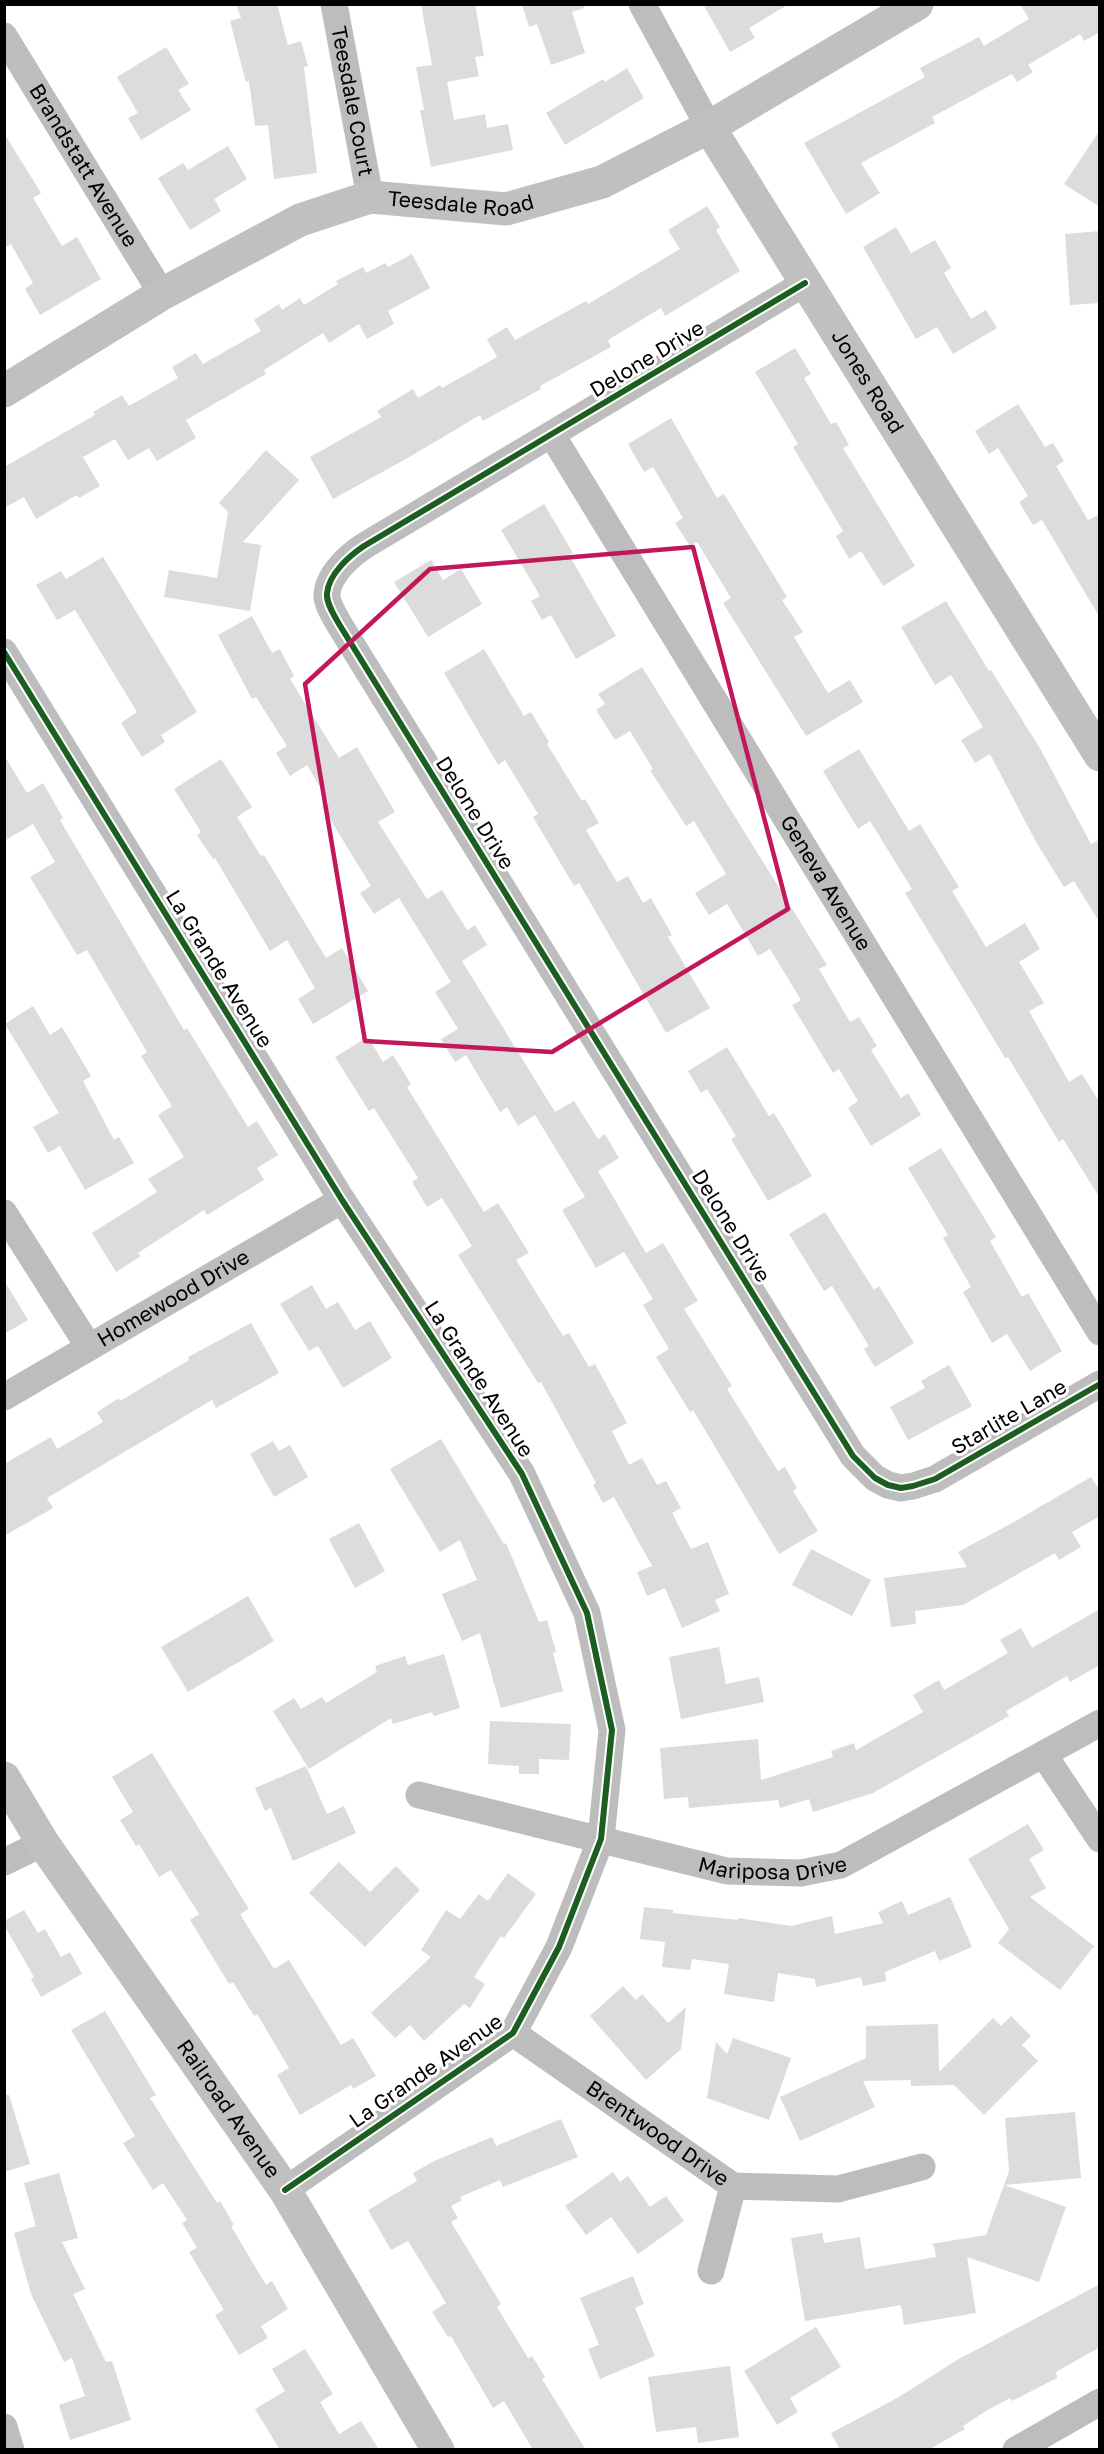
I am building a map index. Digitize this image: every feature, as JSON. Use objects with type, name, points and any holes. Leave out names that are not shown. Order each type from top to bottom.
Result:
[{"type":"street","name":"Teesdale Court","points":[[334,4],[370,197]]},
{"type":"street","name":"Jones Road","points":[[642,4],[709,127],[1100,755]]},
{"type":"street","name":"Teesdale Road","points":[[4,391],[162,294],[300,220],[370,197],[506,209],[602,182],[709,127],[917,4]]},
{"type":"street","name":"Brandstatt Avenue","points":[[4,36],[162,294]]},
{"type":"street","name":"Delone Drive","points":[[805,283],[364,546],[344,560],[327,592],[329,603],[339,624],[853,1456],[875,1478],[888,1485],[901,1488],[935,1479]]},
{"type":"street","name":"Geneva Avenue","points":[[552,435],[1100,1332]]},
{"type":"street","name":"La Grande Avenue","points":[[4,652],[342,1200],[522,1474],[587,1613],[612,1731],[601,1839],[559,1947],[513,2033],[285,2190]]},
{"type":"street","name":"Homewood Drive","points":[[4,1397],[342,1200]]},
{"type":"street","points":[[4,1213],[89,1347]]},
{"type":"street","name":"Starlite Lane","points":[[935,1479],[1100,1384]]},
{"type":"street","name":"Mariposa Drive","points":[[418,1795],[727,1871],[801,1873],[841,1864],[1100,1724]]},
{"type":"street","points":[[1044,1755],[1100,1839]]},
{"type":"street","name":"Railroad Avenue","points":[[4,1778],[43,1844],[285,2190],[438,2450]]},
{"type":"street","points":[[4,1862],[43,1844]]},
{"type":"street","name":"Brentwood Drive","points":[[513,2033],[733,2186],[838,2189],[922,2167]]},
{"type":"street","points":[[711,2271],[733,2186]]},
{"type":"street","points":[[1016,2450],[1100,2402]]},
{"type":"street","points":[[4,2427],[11,2450]]},
{"type":"highlighted area","points":[[693,547],[788,909],[552,1052],[365,1041],[305,684],[430,569]]},
{"type":"building","points":[[236,4],[277,4],[288,45],[301,41],[308,66],[304,67],[317,173],[274,179],[268,125],[255,126],[249,81],[246,82],[230,21],[241,18]]},
{"type":"building","points":[[421,4],[475,4],[484,56],[475,57],[479,76],[447,82],[454,120],[485,114],[487,128],[508,124],[513,150],[431,167],[420,110],[424,110],[416,67],[432,65]]},
{"type":"building","points":[[522,4],[584,4],[584,8],[572,12],[585,53],[551,65],[537,24],[529,27]]},
{"type":"building","points":[[703,4],[789,4],[749,28],[755,38],[730,52]]},
{"type":"building","points":[[1020,4],[1100,4],[1100,32],[1084,41],[1080,34],[1028,65],[1033,72],[1017,82],[1012,74],[932,117],[935,123],[861,163],[880,193],[846,214],[804,143],[925,77],[920,68],[979,37],[984,46],[1029,19]]},
{"type":"building","points":[[166,47],[189,84],[178,90],[191,110],[141,140],[128,118],[138,113],[117,77]]},
{"type":"building","points":[[627,68],[644,98],[565,145],[546,113],[603,79],[605,82]]},
{"type":"building","points":[[1100,130],[1100,207],[1064,184]]},
{"type":"building","points":[[4,133],[41,193],[33,198],[62,246],[77,237],[101,279],[40,315],[25,289],[33,283],[11,244],[4,248]]},
{"type":"building","points":[[228,146],[247,179],[214,199],[221,211],[190,230],[158,178],[183,163],[188,170]]},
{"type":"building","points":[[707,206],[720,227],[716,230],[740,271],[665,316],[661,308],[608,340],[611,347],[540,386],[541,389],[483,421],[480,415],[333,499],[310,457],[381,417],[377,411],[413,389],[418,398],[440,385],[442,388],[497,357],[487,339],[507,327],[515,340],[586,301],[588,304],[680,249],[668,230]]},
{"type":"building","points":[[896,227],[911,253],[935,240],[951,268],[944,273],[971,319],[986,310],[997,328],[953,354],[937,327],[916,339],[863,247]]},
{"type":"building","points":[[1100,231],[1100,303],[1070,305],[1065,234]]},
{"type":"building","points":[[412,254],[430,288],[388,311],[394,324],[367,339],[359,324],[329,343],[323,333],[264,370],[266,374],[186,420],[196,438],[157,461],[149,448],[128,460],[115,439],[83,457],[100,486],[79,498],[77,495],[36,519],[24,497],[4,508],[4,467],[95,415],[93,412],[122,395],[129,406],[178,378],[172,367],[196,353],[203,364],[261,331],[254,320],[279,304],[282,310],[300,298],[304,305],[338,284],[336,281],[363,267],[366,273],[385,263],[388,267]]},
{"type":"building","points":[[795,348],[811,374],[804,378],[831,424],[836,422],[849,445],[843,448],[915,566],[883,586],[861,551],[849,559],[836,536],[843,531],[793,447],[798,444],[755,372]]},
{"type":"building","points":[[1018,404],[1045,447],[1053,443],[1064,461],[1056,466],[1088,520],[1100,514],[1100,618],[1042,520],[1033,525],[1019,502],[1028,496],[998,448],[989,454],[975,431]]},
{"type":"building","points":[[671,418],[717,498],[724,494],[787,597],[782,600],[803,632],[794,637],[828,693],[850,680],[863,702],[806,736],[723,603],[731,598],[697,542],[690,546],[675,523],[683,518],[653,467],[644,472],[628,444]]},
{"type":"building","points":[[266,450],[299,480],[243,542],[261,545],[250,611],[164,597],[169,570],[217,578],[228,512],[219,503]]},
{"type":"building","points":[[544,504],[573,553],[569,555],[616,636],[576,659],[551,615],[542,620],[531,601],[540,596],[501,530]]},
{"type":"building","points":[[103,557],[197,712],[161,735],[165,742],[142,757],[121,723],[137,712],[75,610],[57,620],[36,585],[61,571],[66,579]]},
{"type":"building","points":[[431,560],[443,580],[461,569],[482,604],[428,637],[394,582]]},
{"type":"building","points":[[946,601],[1041,750],[1091,844],[1100,839],[1100,923],[1074,881],[1064,887],[1036,842],[990,754],[975,763],[961,740],[983,727],[951,675],[935,685],[901,627]]},
{"type":"building","points":[[252,616],[272,653],[280,649],[294,676],[290,679],[339,758],[357,747],[395,812],[378,822],[427,899],[442,890],[467,930],[475,925],[487,945],[462,961],[555,1112],[574,1101],[598,1139],[605,1134],[619,1158],[598,1171],[646,1253],[663,1243],[698,1301],[684,1309],[732,1386],[727,1389],[778,1471],[785,1467],[797,1488],[793,1491],[818,1531],[779,1554],[693,1410],[690,1412],[656,1357],[669,1349],[643,1305],[653,1299],[624,1252],[596,1268],[562,1210],[585,1197],[535,1115],[518,1126],[507,1107],[500,1112],[466,1055],[455,1062],[441,1039],[458,1029],[435,992],[451,982],[399,898],[374,914],[360,893],[371,886],[322,806],[329,802],[307,765],[290,776],[276,753],[287,746],[256,697],[252,699],[218,635]]},
{"type":"building","points":[[484,649],[524,716],[531,712],[549,742],[547,744],[582,801],[585,799],[599,823],[586,830],[617,882],[628,876],[643,903],[651,898],[672,935],[668,937],[710,1008],[666,1033],[579,883],[574,886],[533,817],[538,814],[505,760],[498,765],[444,673]]},
{"type":"building","points":[[642,667],[827,965],[819,969],[850,1022],[859,1017],[877,1046],[871,1050],[901,1098],[908,1093],[921,1115],[871,1146],[848,1108],[858,1101],[839,1069],[833,1073],[792,1005],[801,1000],[770,949],[758,956],[727,904],[709,915],[695,893],[726,874],[694,821],[686,826],[650,770],[653,769],[630,731],[615,740],[596,710],[605,704],[598,694]]},
{"type":"building","points":[[859,749],[909,831],[920,824],[959,887],[952,891],[986,947],[1025,923],[1040,949],[1019,962],[1044,1003],[1029,1011],[1069,1082],[1082,1074],[1100,1103],[1100,1198],[1063,1139],[1059,1142],[1008,1057],[1005,1058],[905,893],[912,889],[870,821],[858,829],[823,771]]},
{"type":"building","points":[[4,755],[27,793],[43,783],[63,818],[60,820],[184,1030],[187,1028],[248,1127],[257,1121],[278,1155],[257,1168],[264,1180],[207,1215],[204,1210],[138,1253],[141,1256],[116,1272],[92,1233],[157,1192],[148,1179],[184,1157],[158,1115],[172,1106],[141,1056],[147,1052],[87,950],[77,955],[30,877],[55,862],[33,824],[4,841]]},
{"type":"building","points":[[221,759],[252,807],[237,817],[261,856],[264,855],[326,958],[342,948],[368,991],[313,1024],[298,999],[315,988],[287,940],[270,951],[215,858],[213,859],[197,835],[201,832],[174,789]]},
{"type":"building","points":[[33,1006],[50,1035],[62,1027],[91,1076],[83,1081],[114,1140],[119,1137],[134,1163],[85,1190],[60,1146],[48,1153],[33,1127],[59,1113],[5,1024]]},
{"type":"building","points":[[368,1037],[383,1062],[393,1055],[411,1084],[407,1087],[484,1212],[498,1203],[529,1253],[516,1260],[563,1336],[569,1333],[589,1367],[595,1364],[627,1423],[612,1431],[629,1465],[642,1458],[657,1485],[666,1481],[681,1508],[672,1513],[691,1549],[708,1542],[729,1594],[715,1600],[720,1611],[682,1628],[665,1588],[647,1596],[637,1572],[652,1566],[614,1497],[603,1503],[593,1485],[596,1483],[541,1382],[538,1383],[458,1255],[472,1246],[442,1198],[427,1207],[412,1182],[418,1178],[374,1108],[369,1111],[335,1057]]},
{"type":"building","points":[[727,1047],[769,1116],[774,1113],[812,1176],[768,1201],[731,1139],[736,1136],[707,1089],[701,1093],[688,1071]]},
{"type":"building","points":[[941,1148],[996,1237],[990,1241],[1022,1297],[1028,1293],[1062,1351],[1030,1371],[1007,1334],[992,1343],[963,1292],[971,1287],[943,1238],[948,1235],[908,1168]]},
{"type":"building","points":[[825,1212],[874,1290],[879,1286],[914,1343],[875,1367],[864,1349],[869,1346],[832,1286],[824,1291],[789,1234]]},
{"type":"building","points":[[4,1280],[28,1320],[4,1334]]},
{"type":"building","points":[[312,1285],[326,1309],[338,1302],[355,1330],[370,1321],[392,1358],[343,1388],[318,1346],[309,1351],[280,1304]]},
{"type":"building","points":[[251,1323],[279,1373],[216,1408],[212,1400],[47,1498],[53,1508],[4,1536],[4,1464],[51,1437],[57,1449],[103,1422],[97,1412],[189,1360],[188,1357]]},
{"type":"building","points":[[949,1365],[972,1406],[908,1440],[890,1407],[925,1388],[921,1381]]},
{"type":"building","points":[[441,1439],[504,1544],[506,1543],[539,1622],[547,1620],[563,1691],[501,1708],[480,1633],[462,1641],[442,1594],[477,1580],[460,1540],[440,1552],[390,1469]]},
{"type":"building","points":[[273,1441],[279,1451],[290,1445],[308,1477],[274,1497],[250,1454]]},
{"type":"building","points":[[1091,1477],[1100,1491],[1100,1516],[1072,1532],[1081,1547],[1059,1560],[1055,1553],[963,1605],[915,1611],[916,1624],[891,1627],[884,1578],[967,1567],[958,1552]]},
{"type":"building","points":[[359,1523],[385,1571],[355,1588],[329,1539]]},
{"type":"building","points":[[811,1549],[871,1580],[852,1616],[792,1585]]},
{"type":"building","points":[[248,1596],[274,1641],[188,1692],[161,1647]]},
{"type":"building","points":[[1100,1609],[1100,1665],[1070,1682],[1067,1676],[1006,1711],[1009,1716],[873,1793],[813,1812],[809,1799],[780,1808],[778,1800],[689,1808],[688,1797],[664,1799],[660,1748],[758,1739],[761,1780],[833,1757],[831,1751],[854,1743],[856,1750],[923,1712],[913,1695],[939,1680],[944,1690],[1008,1653],[1000,1640],[1021,1628],[1032,1648]]},
{"type":"building","points":[[719,1647],[726,1684],[759,1677],[764,1702],[681,1719],[669,1657]]},
{"type":"building","points":[[444,1654],[460,1708],[434,1716],[432,1712],[393,1724],[391,1718],[309,1769],[273,1711],[294,1698],[301,1709],[322,1697],[326,1703],[377,1672],[375,1666],[405,1656],[408,1665]]},
{"type":"building","points":[[490,1721],[571,1724],[569,1760],[539,1759],[539,1774],[519,1774],[519,1766],[488,1764]]},
{"type":"building","points":[[152,1753],[249,1909],[240,1914],[274,1969],[289,1960],[341,2045],[353,2038],[376,2076],[353,2089],[351,2085],[300,2115],[277,2075],[289,2068],[257,2014],[254,2016],[233,1982],[229,1984],[190,1920],[199,1914],[171,1870],[159,1877],[139,1844],[136,1846],[120,1820],[133,1812],[112,1777]]},
{"type":"building","points":[[306,1766],[327,1814],[344,1806],[356,1833],[293,1861],[271,1808],[265,1811],[255,1788]]},
{"type":"building","points":[[1028,1824],[1044,1850],[1029,1859],[1046,1888],[1030,1897],[1094,1946],[1060,1990],[998,1943],[1009,1929],[968,1859]]},
{"type":"building","points":[[339,1862],[370,1892],[396,1866],[420,1890],[365,1947],[309,1893]]},
{"type":"building","points":[[508,1873],[536,1894],[504,1938],[501,1936],[474,1977],[485,1984],[470,2008],[464,2004],[424,2041],[410,2025],[395,2038],[371,2013],[431,1957],[421,1950],[446,1910],[460,1919],[479,1894],[488,1901]]},
{"type":"building","points":[[950,1897],[972,1947],[939,1961],[935,1951],[885,1972],[886,1981],[863,1986],[861,1977],[816,1987],[815,1979],[778,1973],[774,2002],[724,1994],[729,1964],[692,1959],[690,1970],[662,1967],[665,1942],[640,1939],[644,1907],[673,1910],[673,1913],[738,1920],[738,1918],[791,1926],[832,1916],[835,1934],[883,1923],[878,1912],[902,1901],[908,1915]]},
{"type":"building","points":[[24,1910],[38,1933],[45,1929],[61,1957],[70,1952],[82,1974],[41,1997],[31,1979],[34,1977],[4,1925],[4,1921]]},
{"type":"building","points":[[623,1986],[636,2000],[642,1994],[668,2023],[686,2007],[681,2049],[646,2080],[590,2016]]},
{"type":"building","points":[[105,2011],[156,2095],[150,2098],[217,2203],[220,2201],[234,2225],[231,2226],[266,2285],[272,2281],[288,2309],[261,2326],[268,2338],[239,2355],[215,2315],[224,2310],[189,2252],[197,2248],[182,2223],[187,2220],[163,2183],[153,2190],[123,2143],[135,2136],[71,2030]]},
{"type":"building","points":[[1011,2016],[1031,2036],[1022,2045],[1038,2061],[984,2115],[954,2085],[911,2086],[911,2080],[863,2081],[875,2107],[800,2141],[780,2097],[866,2058],[866,2026],[938,2024],[939,2072],[993,2018],[1001,2026]]},
{"type":"building","points":[[733,2038],[791,2058],[769,2120],[707,2098],[716,2042],[727,2054]]},
{"type":"building","points":[[4,2095],[9,2095],[30,2164],[4,2172]]},
{"type":"building","points":[[1075,2112],[1081,2178],[1005,2185],[1066,2207],[1039,2282],[967,2257],[976,2313],[904,2325],[901,2305],[805,2321],[791,2238],[822,2233],[824,2243],[860,2237],[865,2269],[936,2257],[934,2246],[931,2244],[986,2235],[1009,2171],[1005,2118]]},
{"type":"building","points":[[561,2119],[578,2157],[503,2187],[500,2180],[460,2197],[462,2200],[451,2206],[458,2218],[451,2222],[501,2304],[497,2307],[528,2358],[532,2356],[545,2377],[542,2379],[586,2450],[533,2450],[504,2401],[493,2408],[451,2336],[448,2337],[432,2312],[446,2303],[408,2241],[391,2250],[368,2210],[417,2181],[413,2173],[434,2161],[492,2137],[496,2146]]},
{"type":"building","points":[[613,2172],[620,2182],[628,2176],[650,2207],[666,2196],[684,2221],[638,2254],[611,2217],[586,2235],[565,2206]]},
{"type":"building","points":[[59,2173],[78,2238],[62,2242],[85,2289],[73,2294],[106,2362],[112,2361],[131,2420],[70,2440],[59,2405],[85,2396],[72,2358],[64,2362],[31,2294],[14,2233],[36,2226],[24,2183]]},
{"type":"building","points":[[633,2276],[644,2304],[635,2308],[655,2356],[600,2379],[588,2349],[599,2345],[580,2298]]},
{"type":"building","points":[[1100,2284],[1100,2347],[1056,2372],[1057,2378],[1012,2401],[1010,2398],[986,2411],[963,2426],[965,2429],[928,2450],[840,2450],[831,2433],[899,2397],[957,2360]]},
{"type":"building","points":[[816,2327],[841,2367],[790,2398],[798,2412],[777,2425],[744,2371]]},
{"type":"building","points":[[305,2349],[333,2394],[320,2402],[339,2434],[361,2421],[379,2450],[280,2450],[255,2409],[285,2391],[272,2369]]},
{"type":"building","points":[[730,2366],[739,2437],[698,2443],[696,2427],[656,2432],[648,2377]]},
{"type":"cycle path","points":[[805,283],[364,546],[346,560],[336,572],[327,593],[328,601],[339,624],[853,1456],[875,1478],[888,1485],[901,1488],[913,1486],[935,1479],[1100,1384]]},
{"type":"cycle path","points":[[4,652],[342,1200],[522,1474],[587,1613],[612,1730],[601,1839],[559,1947],[513,2033],[285,2190]]}]
